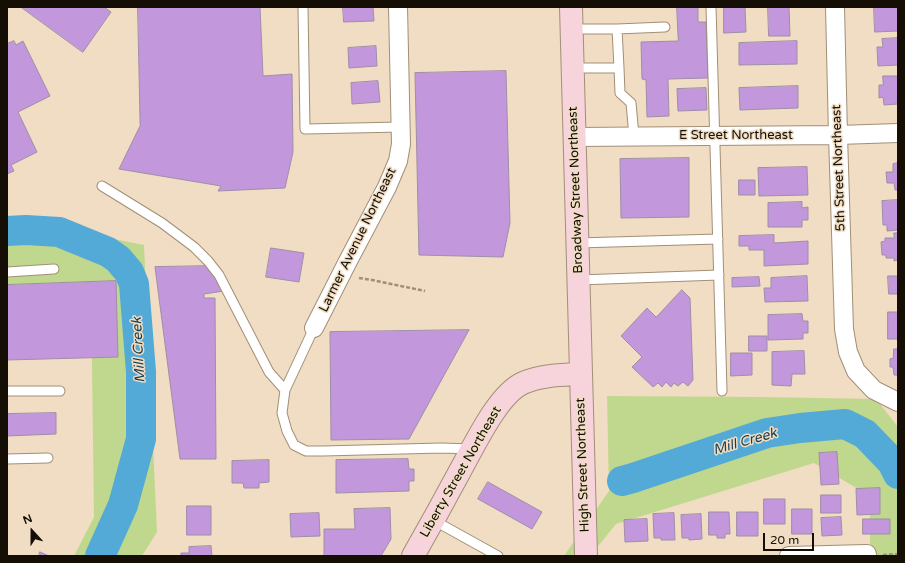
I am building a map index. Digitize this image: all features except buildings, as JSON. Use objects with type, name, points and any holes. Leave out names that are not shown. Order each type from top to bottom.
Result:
[{"type":"main road","name":"Broadway Street Northeast","points":[[571,7],[580,374]]},
{"type":"main road","name":"Liberty Street Northeast","points":[[413,556],[492,414],[511,391],[523,383],[537,378],[580,374]]},
{"type":"main road","name":"High Street Northeast","points":[[580,374],[586,556]]},
{"type":"street","name":"Larmer Avenue Northeast","points":[[314,328],[387,187],[398,161],[402,144],[398,7]]},
{"type":"street","name":"5th Street Northeast","points":[[835,7],[844,329],[848,352],[856,371],[874,390],[898,402]]},
{"type":"street","name":"E Street Northeast","points":[[574,137],[838,135],[898,133]]},
{"type":"street","points":[[789,556],[872,554]]},
{"type":"lane","points":[[303,7],[305,129],[401,127]]},
{"type":"lane","points":[[712,7],[722,391]]},
{"type":"lane","points":[[572,29],[617,30],[665,27]]},
{"type":"lane","points":[[617,30],[620,93],[631,103],[634,136]]},
{"type":"lane","points":[[572,68],[619,68]]},
{"type":"lane","points":[[102,186],[162,223],[194,247],[208,260],[219,275],[269,372],[285,390]]},
{"type":"lane","points":[[577,243],[718,239]]},
{"type":"lane","points":[[7,272],[54,269]]},
{"type":"lane","points":[[578,280],[719,275]]},
{"type":"lane","points":[[314,328],[285,390],[282,414],[286,431],[294,445],[306,450],[324,452],[442,448],[472,449]]},
{"type":"lane","points":[[7,391],[60,391]]},
{"type":"lane","points":[[7,459],[48,458]]},
{"type":"lane","points":[[433,520],[498,556]]},
{"type":"path","points":[[341,276],[372,280],[425,291]]},
{"type":"path","points":[[872,554],[898,554]]},
{"type":"green space","points":[[7,219],[19,220],[144,245],[157,532],[142,556],[74,556],[94,517],[91,288],[7,284]]},
{"type":"green space","points":[[607,396],[876,399],[898,427],[898,556],[870,556],[870,496],[814,463],[616,524],[590,556],[564,556],[609,491]]},
{"type":"waterway","name":"Mill Creek","points":[[7,231],[26,230],[59,232],[108,252],[118,259],[129,272],[134,284],[141,372],[141,439],[123,505],[100,556]]},
{"type":"waterway","name":"Mill Creek","points":[[622,481],[767,433],[845,424],[865,434],[892,462],[898,474]]}]
